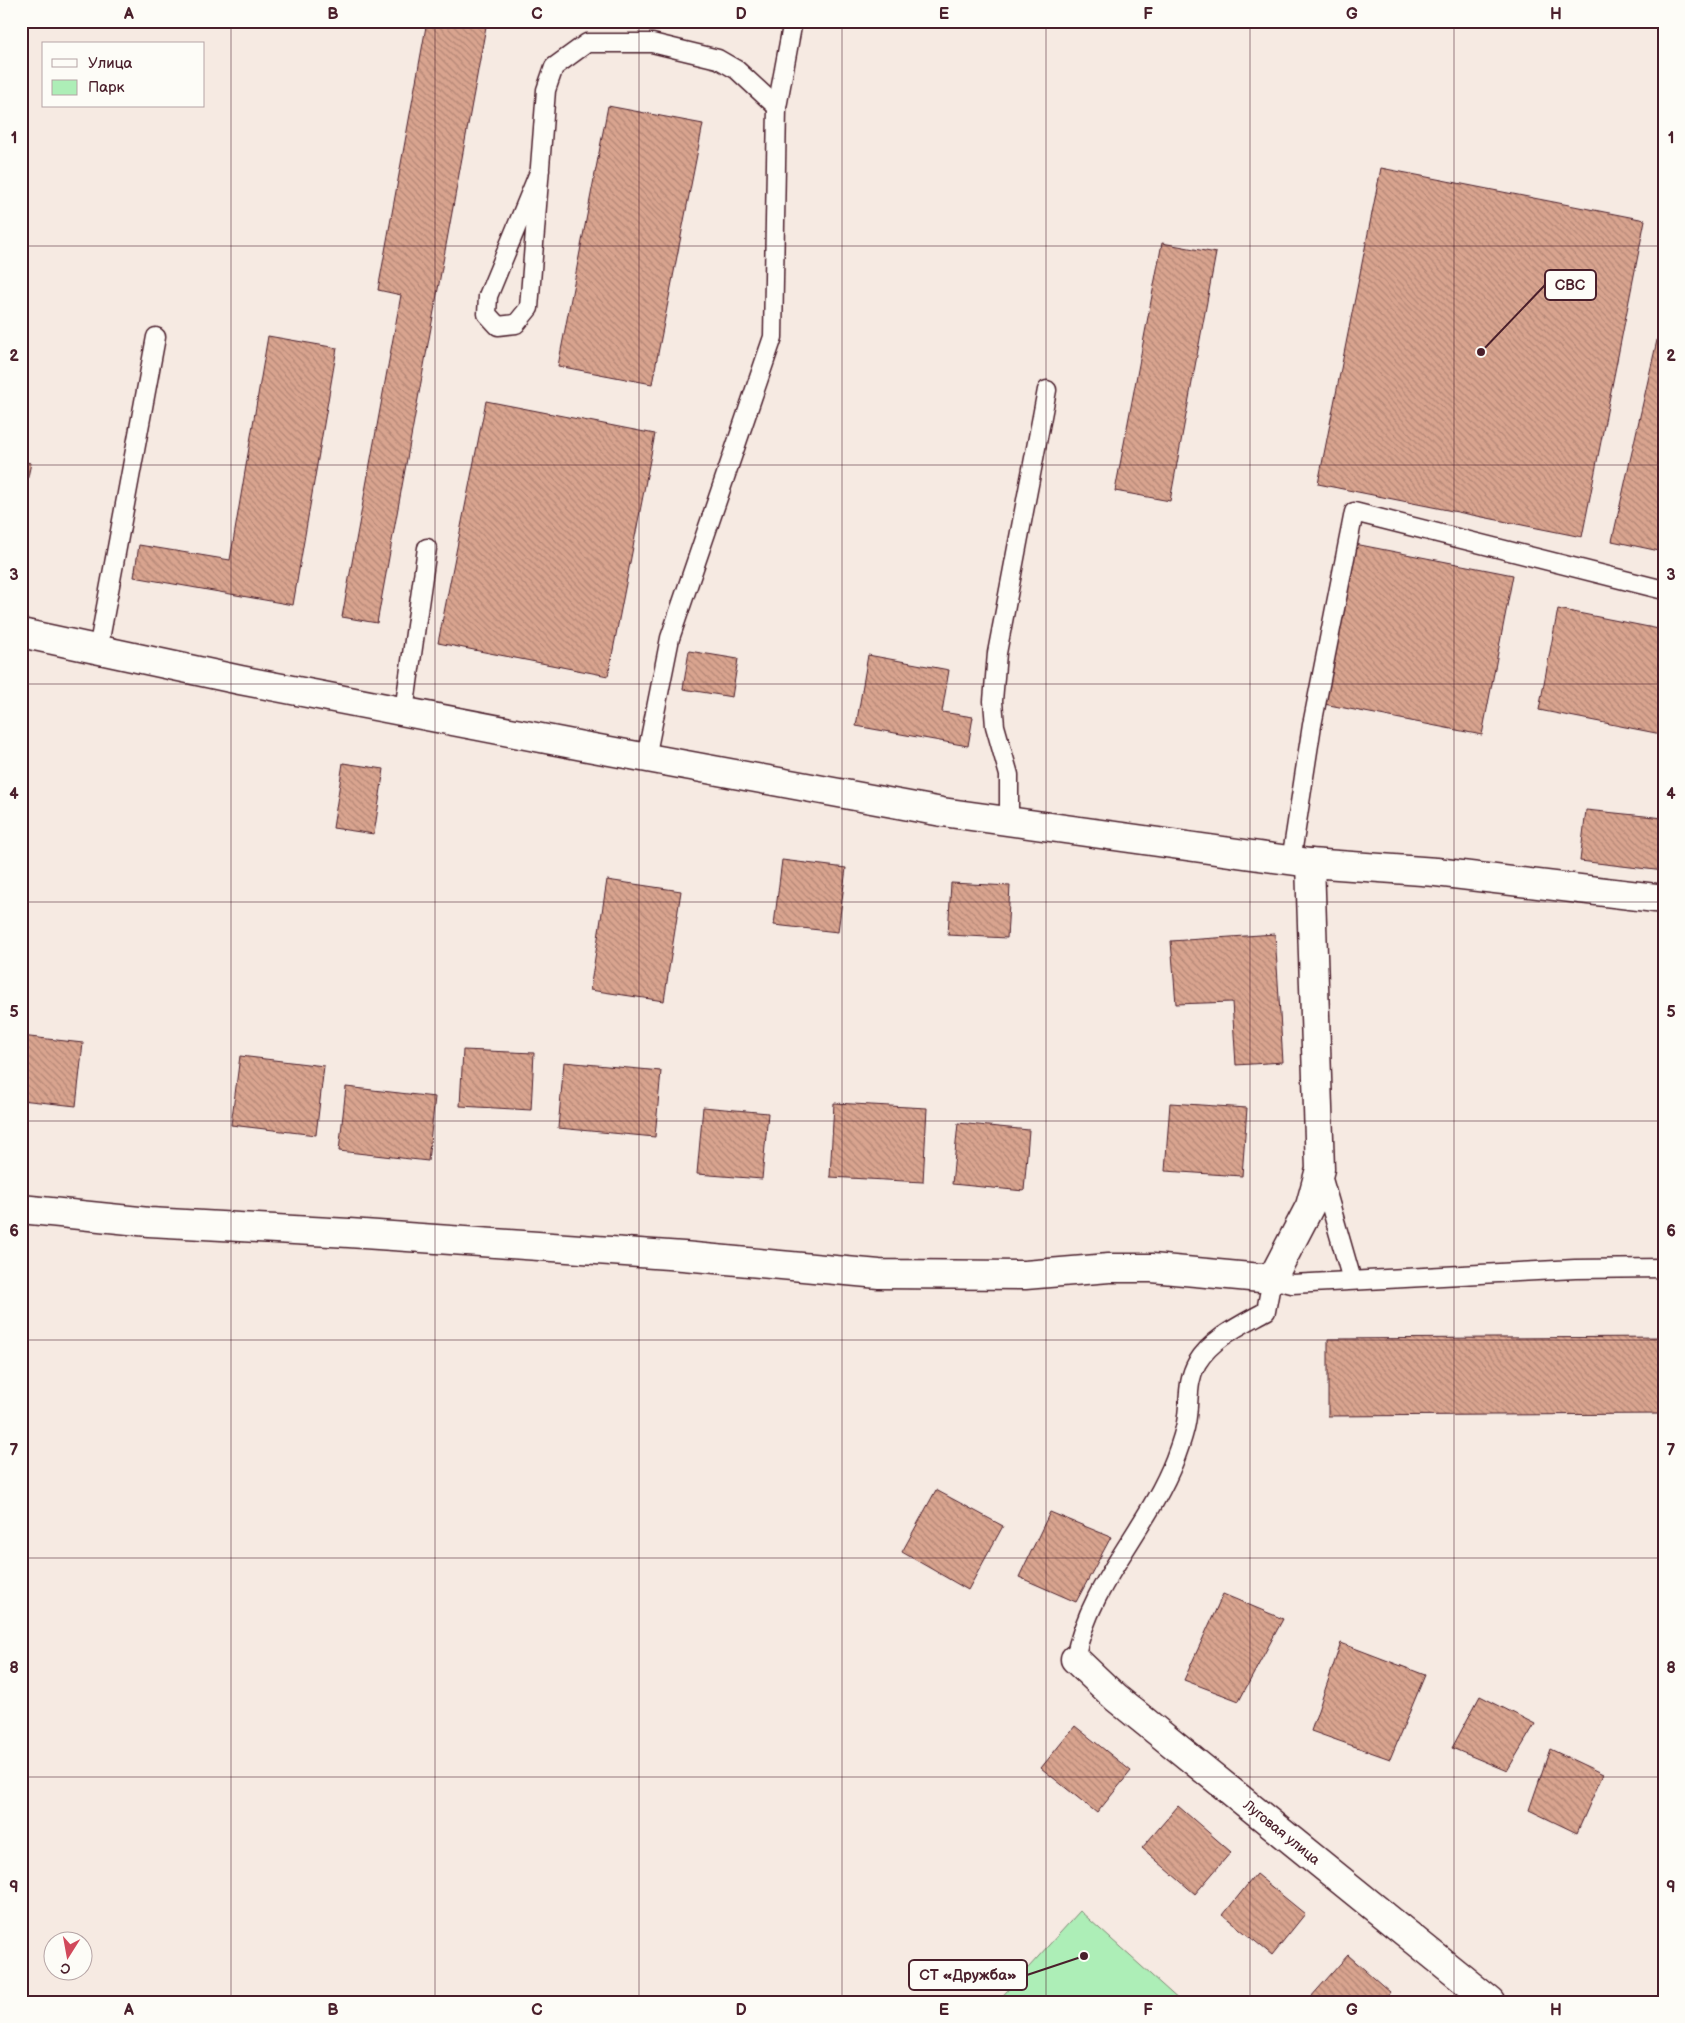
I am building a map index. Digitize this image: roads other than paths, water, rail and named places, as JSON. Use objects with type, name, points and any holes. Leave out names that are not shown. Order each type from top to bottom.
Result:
[{"type":"street","points":[[21,633],[404,711],[646,758],[942,812],[1300,862],[1436,872],[1664,899]]},
{"type":"street","points":[[21,1208],[149,1222],[349,1233],[683,1256],[879,1274],[1025,1275],[1152,1268],[1272,1279],[1310,1206],[1320,1169],[1300,862]]},
{"type":"street","name":"Луговая улица","points":[[1075,1659],[1116,1698],[1491,2002]]},
{"type":"lane","points":[[646,758],[670,638],[773,337],[777,107],[793,21]]},
{"type":"lane","points":[[540,170],[488,296],[487,314],[498,326],[516,324],[528,308],[540,170],[546,90],[554,67],[587,42],[652,43],[718,59],[737,70],[777,107]]},
{"type":"lane","points":[[98,650],[156,337]]},
{"type":"lane","points":[[1008,821],[1009,775],[995,726],[997,653],[1047,390]]},
{"type":"lane","points":[[1300,862],[1312,725],[1354,512],[1664,590]]},
{"type":"lane","points":[[404,711],[427,548]]},
{"type":"lane","points":[[1320,1169],[1352,1280]]},
{"type":"lane","points":[[1075,1659],[1080,1636],[1094,1602],[1164,1483],[1174,1459],[1186,1423],[1188,1389],[1196,1364],[1228,1331],[1266,1311],[1272,1279],[1292,1284],[1575,1269],[1664,1268]]},
{"type":"place","name":"СВС","points":[[1481,352]]},
{"type":"place","name":"СТ «Дружба»","points":[[1084,1956]]}]
